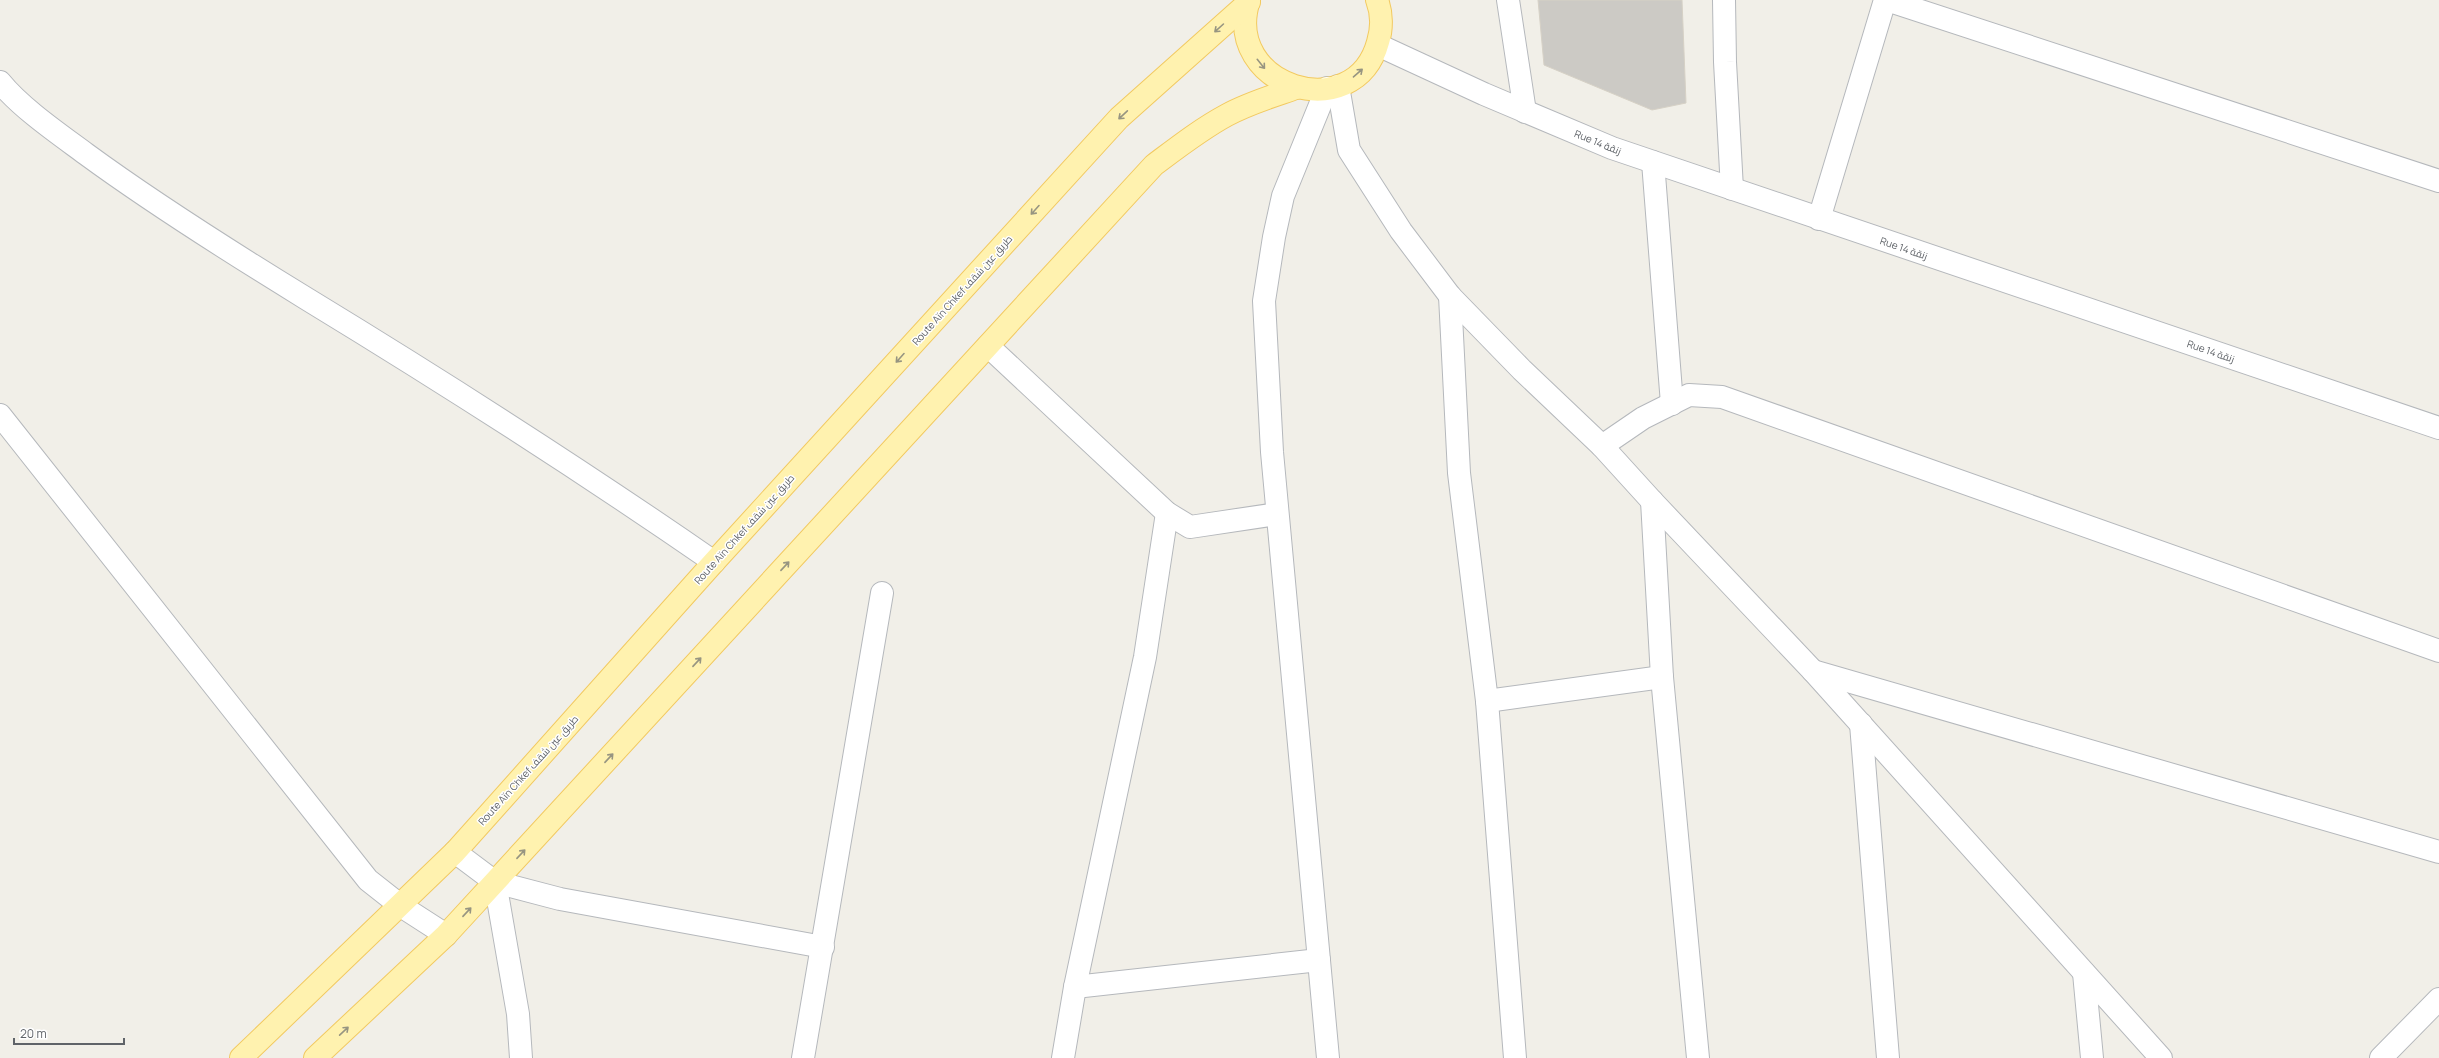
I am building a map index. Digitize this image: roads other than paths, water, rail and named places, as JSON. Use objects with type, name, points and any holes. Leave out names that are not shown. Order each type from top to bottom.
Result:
[{"type":"main road","points":[[1249,1],[1245,28],[1250,45],[1260,64],[1276,79],[1296,88],[1317,90],[1333,87],[1358,75],[1373,57],[1381,32],[1380,7],[1376,0]]},
{"type":"main road","name":"Route Aïn Chkef طريق عين شقف","points":[[240,1058],[401,906],[455,852],[714,562],[1119,118],[1249,1]]},
{"type":"main road","points":[[315,1058],[446,935],[1154,165],[1188,139],[1227,115],[1256,102],[1296,88]]},
{"type":"street","points":[[1508,0],[1525,112]]},
{"type":"street","points":[[1724,0],[1724,62],[1732,189]]},
{"type":"street","points":[[1819,219],[1886,0],[2439,181]]},
{"type":"street","name":"Rue 14 زنقة","points":[[1378,45],[1525,112],[1653,162],[2439,428]]},
{"type":"street","points":[[0,82],[52,128],[132,188],[206,237],[362,333],[619,496],[714,562]]},
{"type":"street","points":[[1333,87],[1349,150],[1401,231],[1450,296],[1522,370],[1602,446],[1813,671],[2161,1058]]},
{"type":"street","points":[[1328,1058],[1277,514],[1268,389],[1264,301],[1274,237],[1283,196],[1333,87]]},
{"type":"street","points":[[1653,162],[1672,404]]},
{"type":"street","points":[[1450,296],[1452,377],[1459,473],[1487,701],[1515,1058]]},
{"type":"street","points":[[988,346],[1167,513],[1190,527],[1277,514]]},
{"type":"street","points":[[1602,446],[1643,418],[1689,395],[1722,397],[2439,651]]},
{"type":"street","points":[[0,415],[368,880],[401,906],[446,935]]},
{"type":"street","points":[[1652,501],[1662,677],[1698,1058]]},
{"type":"street","points":[[1063,1058],[1075,988],[1145,657],[1167,513]]},
{"type":"street","points":[[803,1058],[882,593]]},
{"type":"street","points":[[1813,671],[2439,852]]},
{"type":"street","points":[[1487,701],[1662,677]]},
{"type":"street","points":[[1861,724],[1888,1058]]},
{"type":"street","points":[[455,852],[495,882],[560,899],[823,947]]},
{"type":"street","points":[[495,882],[518,1014],[521,1058]]},
{"type":"street","points":[[1075,988],[1319,960]]},
{"type":"street","points":[[2084,973],[2092,1058]]},
{"type":"street","points":[[2381,1058],[2439,999]]}]
